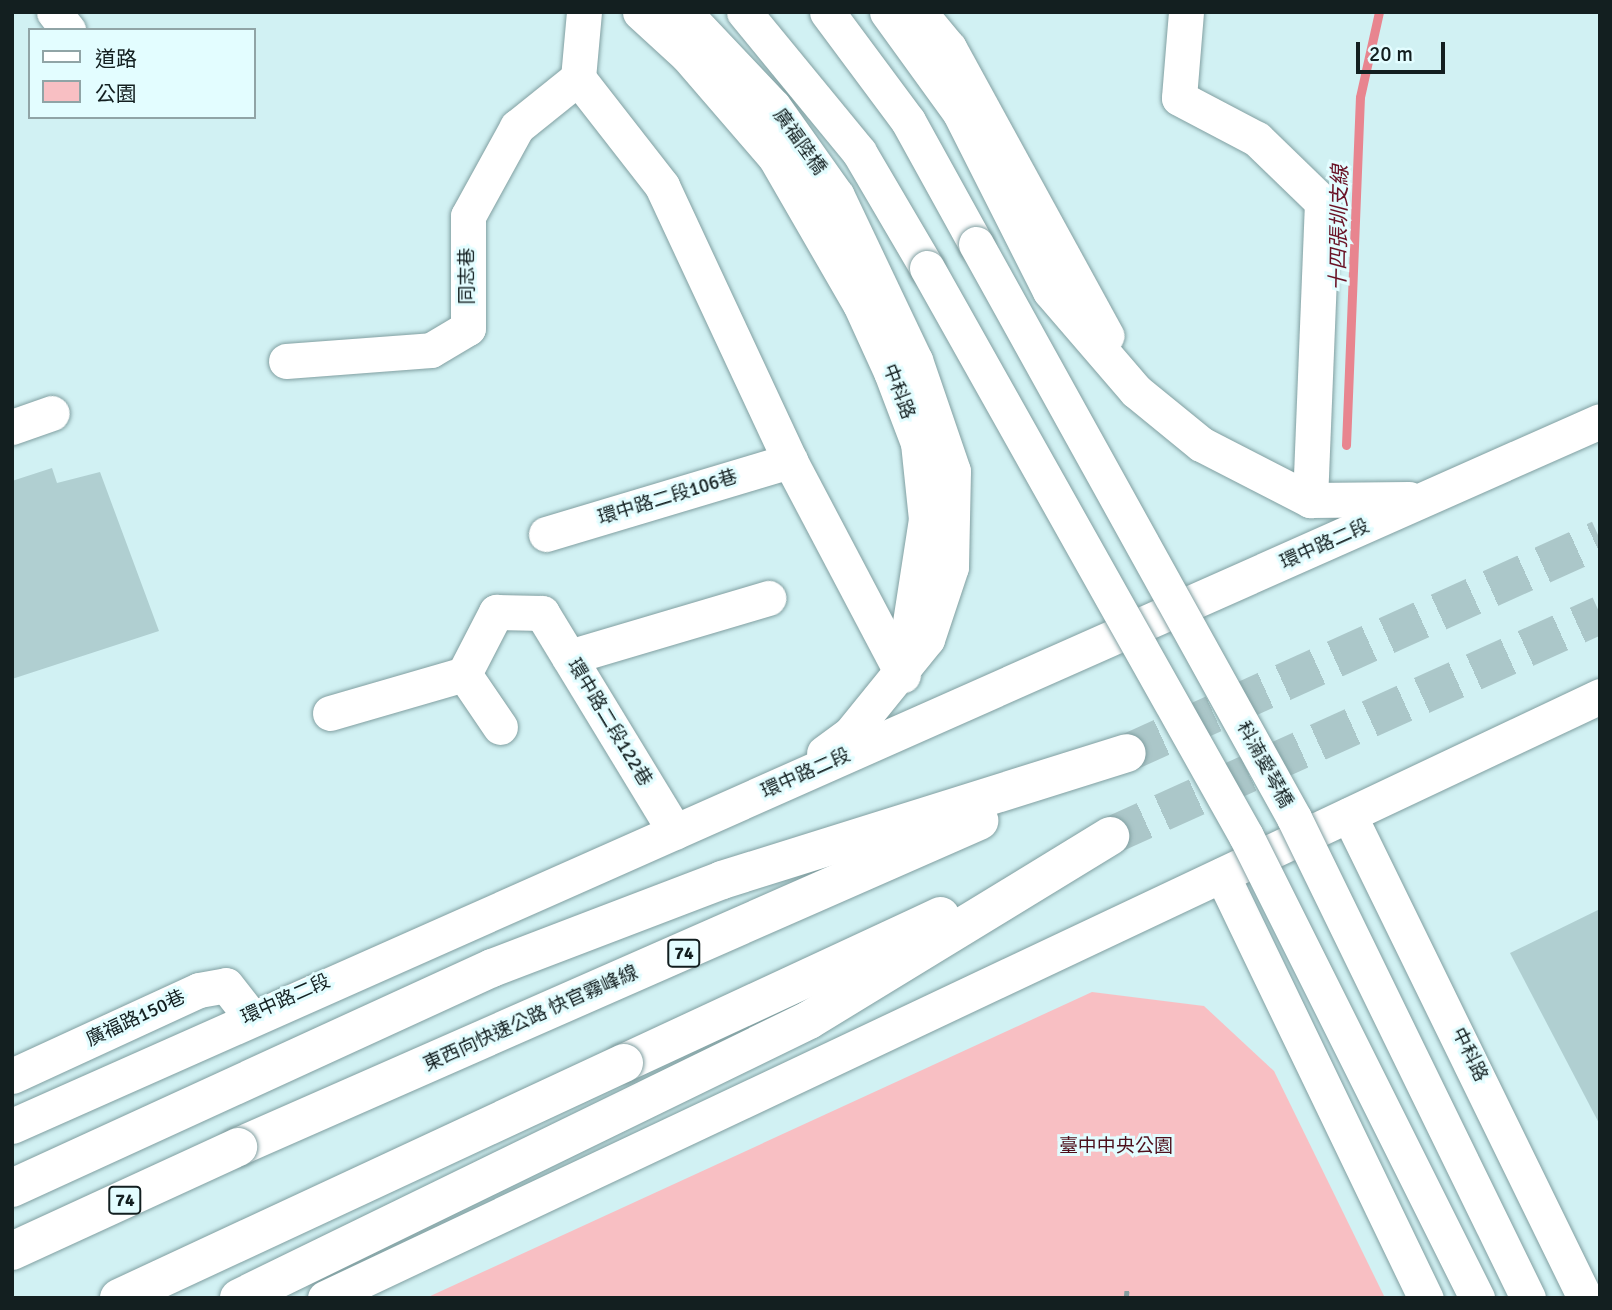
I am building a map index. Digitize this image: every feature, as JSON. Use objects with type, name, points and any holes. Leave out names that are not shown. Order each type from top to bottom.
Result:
[{"type":"highway","name":"東西向快速公路 快官霧峰線","points":[[12,1188],[492,968],[722,880],[1127,753],[12,1251]]},
{"type":"highway","points":[[119,1298],[1110,836],[809,1020],[239,1298]]},
{"type":"street","points":[[54,12],[66,28]]},
{"type":"street","points":[[584,12],[578,78],[662,186],[790,461],[903,675],[850,734],[772,789]]},
{"type":"street","name":"中科路","points":[[640,12],[687,55],[775,157],[860,304],[891,372],[918,443],[926,519],[903,675]]},
{"type":"street","name":"廣福陸橋","points":[[684,12],[743,69],[805,145],[885,292],[943,439],[957,500],[942,601],[903,675]]},
{"type":"street","points":[[744,12],[859,152],[927,268],[1246,836],[1477,1298]]},
{"type":"street","name":"科湳愛琴橋","points":[[827,12],[908,121],[1294,818],[1528,1298]]},
{"type":"street","points":[[887,12],[960,113],[1050,291],[1136,391],[1201,444],[1310,500],[1430,498]]},
{"type":"street","points":[[919,12],[949,48],[1120,356],[1143,380],[1263,457],[1310,500]]},
{"type":"street","points":[[1186,12],[1179,98],[1257,139],[1322,202],[1310,500]]},
{"type":"street","name":"同志巷","points":[[286,360],[431,350],[468,328],[468,216],[517,127],[578,78]]},
{"type":"street","points":[[12,427],[52,413]]},
{"type":"street","name":"環中路二段","points":[[12,1126],[250,1016],[675,832],[1600,421]]},
{"type":"street","name":"環中路二段106巷","points":[[546,534],[790,461]]},
{"type":"street","points":[[569,657],[768,598]]},
{"type":"street","name":"環中路二段122巷","points":[[464,674],[496,612],[542,613],[675,832]]},
{"type":"street","points":[[330,713],[464,674],[500,727]]},
{"type":"street","points":[[325,1298],[1600,696]]},
{"type":"street","name":"中科路","points":[[1349,815],[1585,1298]]},
{"type":"street","points":[[1222,875],[1426,1298]]},
{"type":"street","name":"廣福路150巷","points":[[12,1076],[199,990],[226,985],[250,1016]]},
{"type":"path","points":[[1126,1298],[1127,1288]]},
{"type":"green space","name":"臺中中央公園","points":[[1092,992],[1204,1006],[1274,1071],[1385,1298],[426,1298]]},
{"type":"building","points":[[52,468],[57,483],[100,472],[159,631],[12,679],[12,481]]},
{"type":"building","points":[[1600,909],[1600,1125],[1510,953]]},
{"type":"waterway","name":"十四張圳支線","points":[[1346,445],[1360,97],[1379,12]]},
{"type":"tunnel","points":[[1127,753],[1600,539]]},
{"type":"tunnel","points":[[1110,836],[1600,615]]}]
